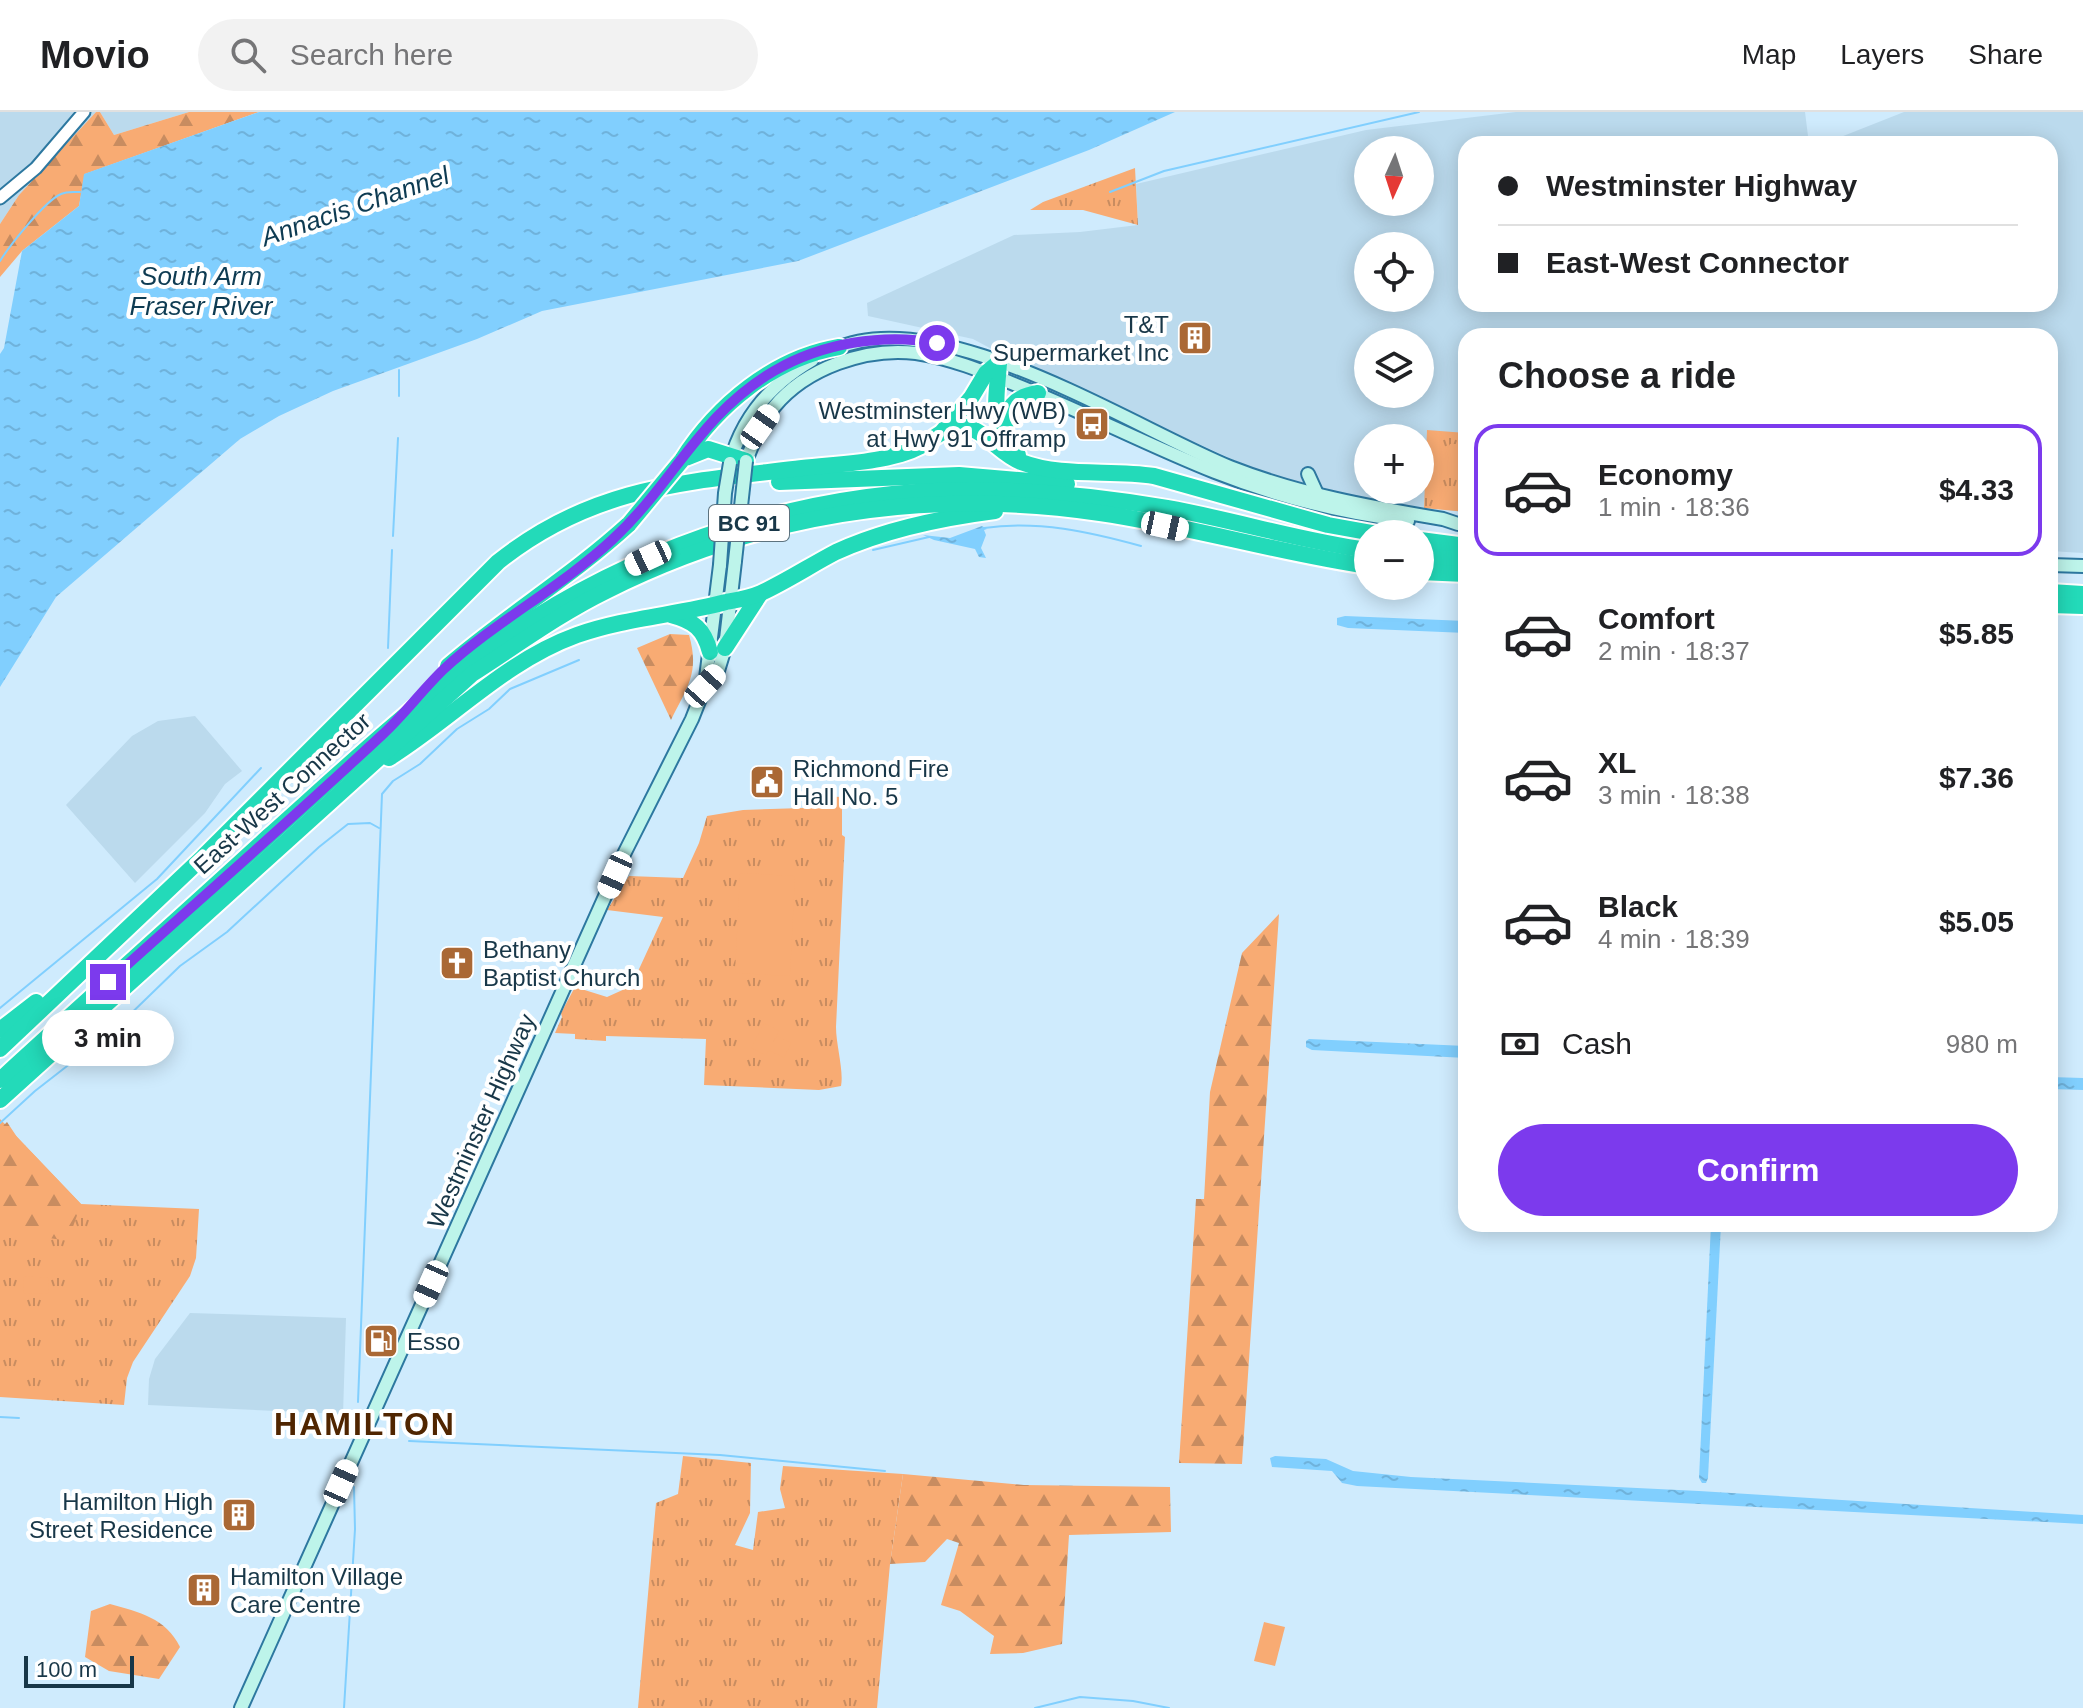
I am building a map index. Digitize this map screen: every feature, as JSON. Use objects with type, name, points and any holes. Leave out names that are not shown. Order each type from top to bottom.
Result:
[{"type":"highway","points":[[384,733],[454,661],[495,626],[608,544],[629,524],[709,424],[732,401],[754,384],[795,361],[820,350],[839,347]]},
{"type":"highway","points":[[942,432],[994,371]]},
{"type":"highway","points":[[994,371],[995,413],[1005,441],[1021,458],[1037,467]]},
{"type":"highway","points":[[1005,441],[1005,417],[1009,409],[1027,395],[1038,393]]},
{"type":"highway","points":[[0,1049],[203,857],[498,562],[544,528],[608,501],[640,491],[687,483],[874,460],[910,450],[953,427],[973,430],[1002,452],[1037,467],[1062,471],[1125,471],[1154,476],[1303,518],[1354,529]]},
{"type":"highway","points":[[682,460],[708,449],[736,460]]},
{"type":"highway","points":[[608,501],[790,481],[959,475],[1109,490],[1169,509]]},
{"type":"highway","name":"East-West Connector","points":[[0,1080],[384,733],[468,663],[547,610],[648,558],[766,517],[857,498],[967,490],[1070,494],[1169,509],[1354,547]]},
{"type":"highway","name":"East-West Connector","points":[[0,1102],[472,674],[559,617],[604,592],[678,558],[782,526],[856,511],[961,502],[1047,506],[1105,514],[1354,563]]},
{"type":"highway","points":[[360,776],[410,745],[492,681],[543,650],[596,629],[760,594],[804,568],[879,535],[921,523],[1047,506]]},
{"type":"highway","points":[[1434,542],[1458,545]]},
{"type":"highway","points":[[1434,557],[1458,559]]},
{"type":"highway","points":[[1434,573],[1458,574]]},
{"type":"highway","points":[[2058,592],[2083,594]]},
{"type":"highway","points":[[669,615],[698,625],[717,650],[760,594]]},
{"type":"highway","points":[[2058,605],[2083,606]]},
{"type":"highway","points":[[0,1030],[110,944]]},
{"type":"main road","name":"Westminster Highway","points":[[724,603],[720,565],[725,493],[748,419],[775,386],[792,372],[839,347],[876,340],[926,341],[948,345],[1038,393],[1212,471],[1259,488],[1326,507],[1390,519],[1458,525]]},
{"type":"main road","name":"Westminster Highway","points":[[241,1708],[624,854],[692,719],[705,686],[717,674],[724,603],[735,561],[736,460],[775,406],[799,383],[841,362],[880,354],[913,353],[943,358],[1103,405],[1230,467],[1295,489],[1458,524]]},
{"type":"main road","points":[[2058,565],[2083,566]]},
{"type":"street","points":[[0,198],[36,168],[84,112]]},
{"type":"shaded area","points":[[0,112],[96,112],[19,195],[0,224]]},
{"type":"shaded area","points":[[100,112],[189,112],[114,135]]},
{"type":"shaded area","points":[[1516,112],[1805,112],[1808,136],[1458,136],[1458,312],[2058,312],[2058,136],[1843,136],[1904,112],[2083,112],[2083,553],[2058,551],[2058,328],[1458,328],[1458,511],[1394,504],[1434,504],[1434,424],[1354,424],[1354,500],[1349,499],[1261,472],[1014,361],[973,339],[868,316],[867,303],[1014,235],[1138,225],[1136,184],[1366,130]]},
{"type":"shaded area","points":[[195,716],[242,771],[225,784],[205,813],[135,883],[66,805],[132,736],[158,721]]},
{"type":"shaded area","points":[[190,1313],[346,1318],[343,1414],[148,1405],[149,1379],[155,1359]]},
{"type":"green space","points":[[96,112],[100,112],[114,135],[189,112],[259,112],[85,174],[79,206],[22,251],[0,277],[0,224],[19,195]]},
{"type":"green space","points":[[1135,168],[1138,225],[1083,210],[1030,210],[1043,202]]},
{"type":"green space","points":[[1434,431],[1458,432],[1458,511],[1424,508],[1424,504],[1434,504]]},
{"type":"green space","points":[[1450,444],[1458,444],[1458,460],[1449,460],[1446,451]]},
{"type":"green space","points":[[670,634],[689,635],[693,660],[687,689],[671,720],[637,648]]},
{"type":"green space","points":[[814,796],[842,797],[842,835],[845,837],[836,1027],[841,1086],[819,1090],[704,1085],[706,1039],[606,1036],[606,1041],[575,1039],[575,1034],[555,1033],[561,1013],[575,987],[607,997],[627,988],[634,980],[663,917],[607,910],[629,876],[683,878],[707,816],[743,810],[803,808]]},
{"type":"green space","points":[[740,873],[795,876],[790,976],[735,973]]},
{"type":"green space","points":[[1279,914],[1242,1464],[1179,1463],[1196,1199],[1204,1199],[1210,1092],[1242,953]]},
{"type":"green space","points":[[764,1023],[779,1031],[773,1042],[777,1036],[791,1043],[784,1058],[769,1050],[766,1055],[751,1048]]},
{"type":"green space","points":[[0,1119],[81,1204],[199,1209],[196,1258],[190,1276],[133,1362],[127,1378],[124,1405],[0,1397]]},
{"type":"green space","points":[[7,1122],[17,1137],[81,1204],[68,1241],[37,1236],[0,1216],[0,1129]]},
{"type":"green space","points":[[24,1276],[49,1278],[48,1294],[23,1293]]},
{"type":"green space","points":[[683,1456],[751,1463],[750,1513],[735,1545],[753,1550],[758,1512],[785,1508],[780,1489],[783,1466],[903,1474],[890,1564],[877,1708],[638,1708],[656,1503],[678,1494]]},
{"type":"green space","points":[[903,1474],[1024,1485],[1170,1487],[1171,1532],[1069,1535],[1062,1644],[1023,1653],[990,1654],[994,1636],[960,1611],[941,1605],[959,1543],[947,1539],[925,1562],[890,1564]]},
{"type":"green space","points":[[110,1604],[151,1618],[174,1637],[180,1647],[159,1679],[109,1671],[85,1657],[91,1611]]},
{"type":"green space","points":[[1264,1622],[1285,1627],[1275,1666],[1254,1661]]},
{"type":"water","name":"South Arm Fraser River","points":[[259,112],[1175,112],[1089,150],[798,261],[542,311],[477,339],[333,391],[279,416],[240,439],[56,597],[0,687],[0,354],[4,348],[22,251],[79,206],[84,174]]},
{"type":"water","points":[[982,526],[987,529],[984,530],[986,535],[981,548],[986,558],[979,557],[975,549],[923,535],[950,538]]},
{"type":"water","points":[[1337,618],[1458,621],[1458,633],[1348,628],[1337,625]]},
{"type":"water","points":[[1306,1041],[1458,1046],[1458,1058],[1312,1050],[1306,1047]]},
{"type":"water","points":[[2058,1077],[2083,1078],[2083,1090],[2058,1089]]},
{"type":"water","points":[[1711,1232],[1721,1232],[1708,1478],[1706,1483],[1702,1483],[1699,1478]]},
{"type":"water","points":[[1270,1458],[1326,1459],[1353,1471],[1411,1477],[2083,1515],[2083,1524],[1357,1486],[1342,1483],[1332,1471],[1272,1467]]},
{"type":"waterway","points":[[1110,192],[1164,171],[1419,112]]},
{"type":"waterway","points":[[0,261],[19,235],[54,198],[63,193],[80,192]]},
{"type":"waterway","points":[[399,370],[399,396]]},
{"type":"waterway","points":[[393,536],[398,438]]},
{"type":"waterway","points":[[984,528],[1044,526],[1141,546]]},
{"type":"waterway","points":[[873,550],[929,537]]},
{"type":"waterway","points":[[388,648],[392,550]]},
{"type":"waterway","points":[[358,1402],[382,794],[393,781],[420,764],[457,729],[489,709],[510,689],[579,660]]},
{"type":"waterway","points":[[0,1008],[157,879],[261,768]]},
{"type":"waterway","points":[[0,1123],[35,1091],[116,1028],[180,966],[227,932],[348,824],[370,823],[379,828]]},
{"type":"waterway","points":[[0,1417],[19,1418]]},
{"type":"waterway","points":[[409,1441],[720,1455],[885,1471]]},
{"type":"waterway","points":[[344,1708],[355,1529],[354,1487]]},
{"type":"waterway","points":[[1035,1708],[1080,1697],[1133,1701],[1169,1708]]},
{"type":"place","name":"T&T Supermarket Inc","points":[[1195,338]]},
{"type":"place","name":"Westminster Hwy (WB) at Hwy 91 Offramp","points":[[1092,424]]},
{"type":"place","name":"Richmond Fire Hall No. 5","points":[[767,782]]},
{"type":"place","name":"Bethany Baptist Church","points":[[457,963]]},
{"type":"place","name":"Esso","points":[[381,1341]]},
{"type":"place","name":"Hamilton High Street Residence","points":[[239,1515]]},
{"type":"place","name":"Hamilton Village Care Centre","points":[[204,1590]]},
{"type":"district","name":"HAMILTON","points":[[365,1424]]},
{"type":"route","points":[[108,982],[384,733],[444,670],[495,626],[608,544],[642,510],[694,440],[732,401],[754,384],[820,350],[876,340],[937,343]]},
{"type":"water label","name":"Annacis Channel","points":[[355,206]]}]
